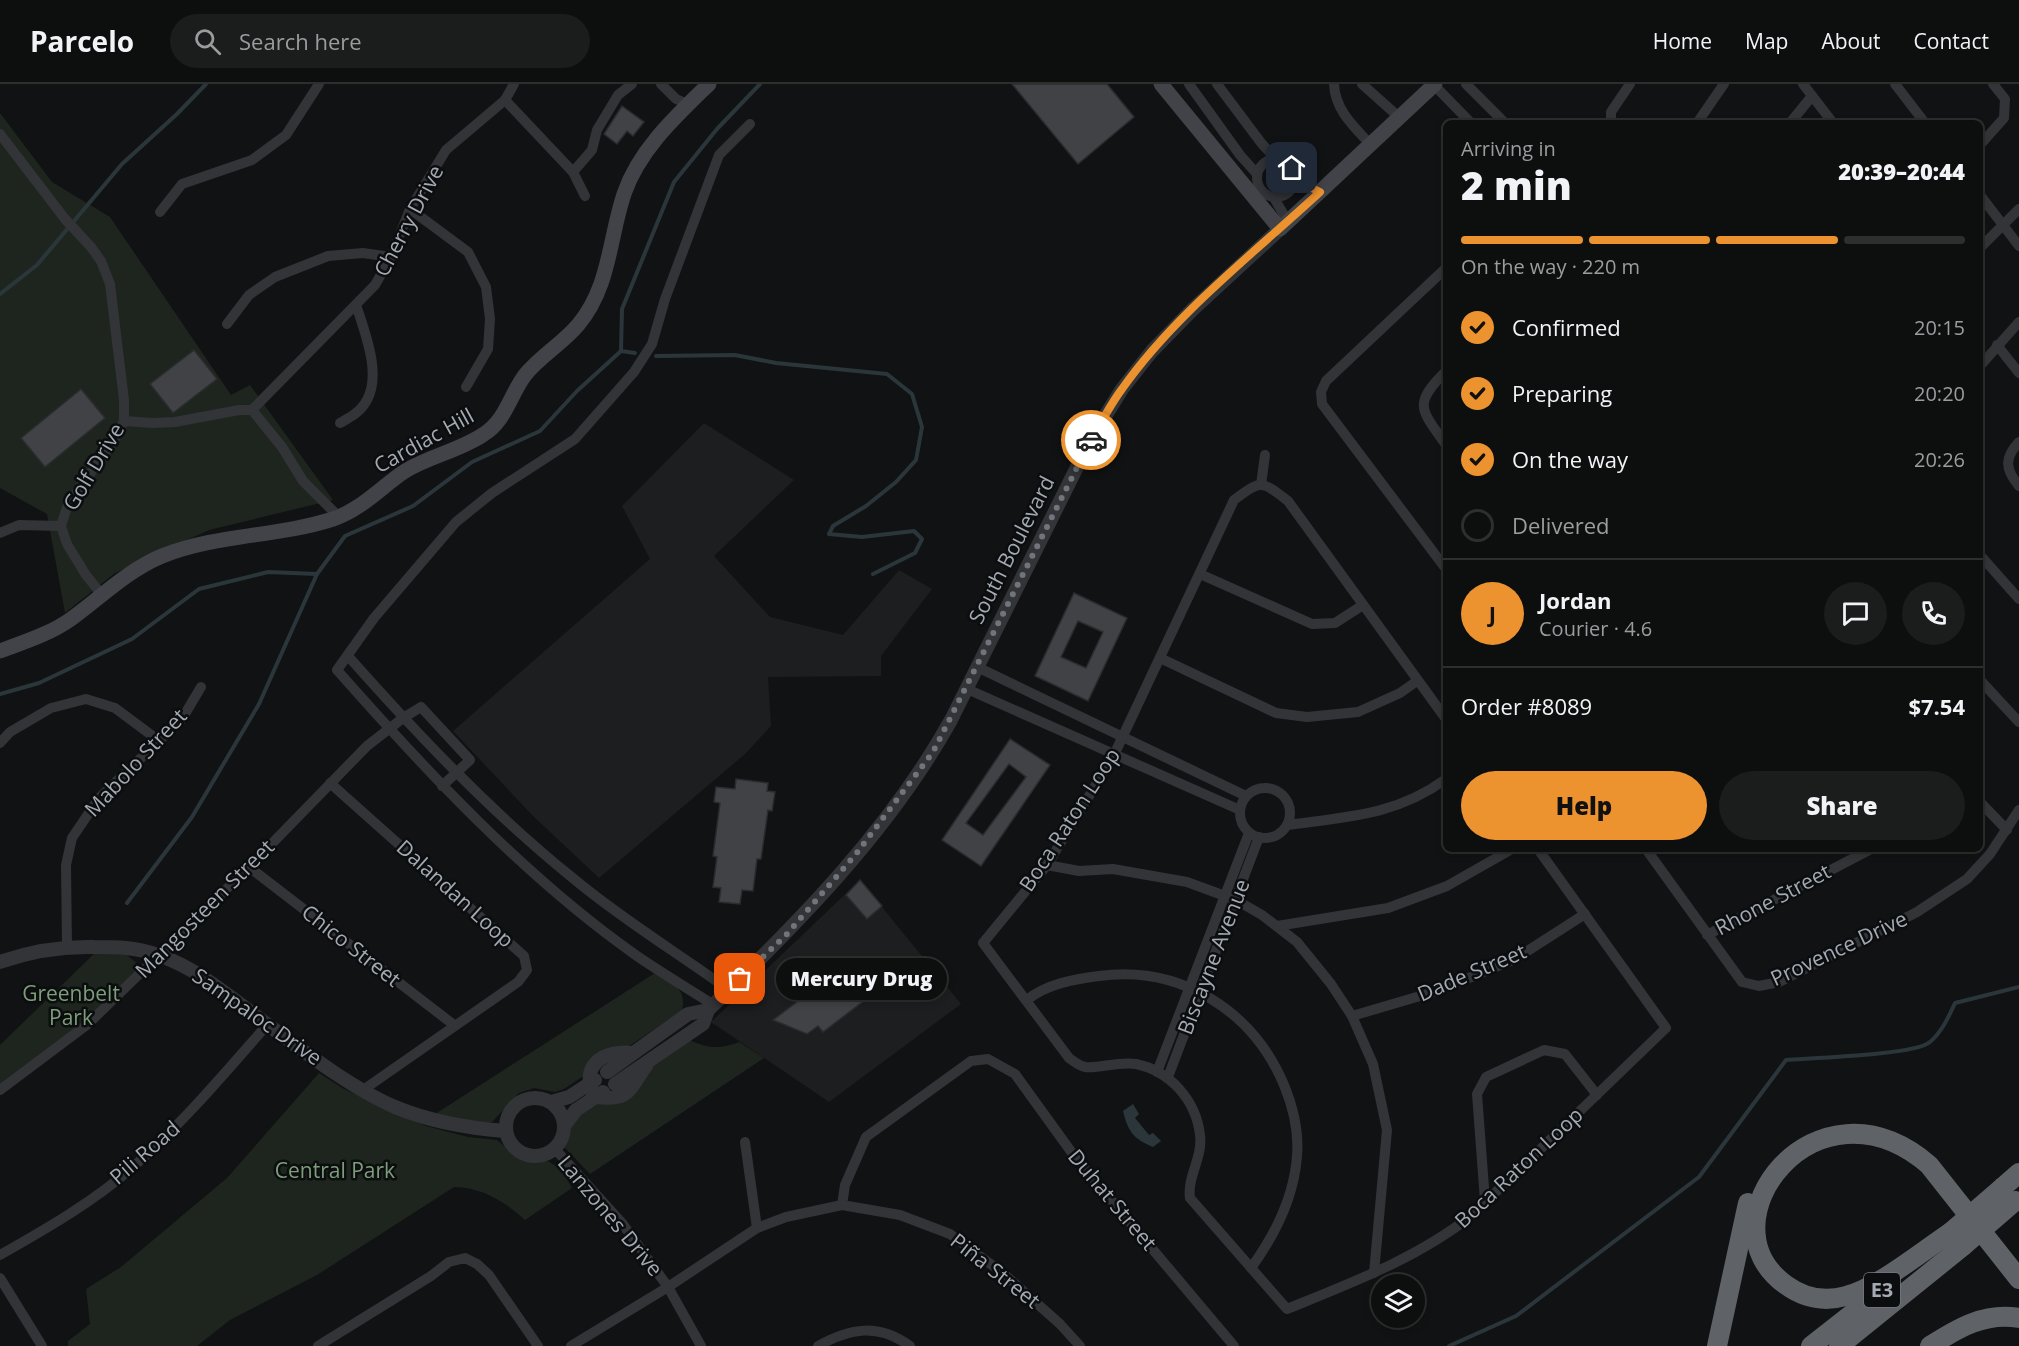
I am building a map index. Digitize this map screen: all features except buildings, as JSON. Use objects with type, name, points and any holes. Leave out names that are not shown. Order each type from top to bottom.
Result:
[{"type":"highway","points":[[1717,1346],[1747,1207],[1756,1183],[1764,1169],[1786,1146],[1800,1136],[1829,1125],[1861,1122],[1878,1124],[1906,1133],[1948,1169],[2019,1262]]},
{"type":"highway","points":[[1957,1239],[1861,1291],[1828,1299],[1806,1296],[1781,1282],[1768,1269],[1761,1255],[1756,1224],[1758,1207],[1764,1190],[1784,1162],[1798,1151],[1822,1139],[1848,1133],[1865,1134],[1898,1143],[1929,1165],[2019,1279]]},
{"type":"highway","name":"E3","points":[[1811,1346],[1957,1239],[2012,1195],[2019,1173]]},
{"type":"highway","name":"E3","points":[[1839,1346],[1957,1239]]},
{"type":"highway","points":[[1930,1346],[1979,1320],[2001,1316],[2019,1318]]},
{"type":"main road","name":"Cardiac Hill","points":[[0,651],[32,639],[68,621],[102,595],[160,557],[222,539],[266,534],[339,517],[430,457],[483,435],[504,414],[525,376],[542,357],[577,326],[592,305],[603,283],[621,205],[634,169],[652,144],[709,84]]},
{"type":"main road","points":[[1161,84],[1284,226]]},
{"type":"main road","name":"South Boulevard","points":[[1284,226],[1434,84]]},
{"type":"street","points":[[160,212],[182,184],[252,160],[286,135],[319,84]]},
{"type":"street","name":"Cherry Drive","points":[[252,410],[375,285],[391,257],[410,209],[446,150],[505,100],[514,84]]},
{"type":"street","points":[[573,172],[592,150],[597,130],[618,95],[632,84]]},
{"type":"street","points":[[661,84],[676,99],[688,104]]},
{"type":"street","points":[[1189,84],[1240,155],[1257,174],[1260,189],[1273,196],[1285,195],[1295,180],[1292,168],[1288,163],[1276,159],[1262,144],[1217,84]]},
{"type":"street","points":[[1334,84],[1334,93],[1341,111],[1371,145]]},
{"type":"street","points":[[1362,84],[1400,118]]},
{"type":"street","points":[[1434,84],[1468,120]]},
{"type":"street","points":[[1466,84],[1502,120]]},
{"type":"street","points":[[1611,120],[1611,112],[1630,84]]},
{"type":"street","points":[[1699,120],[1724,84]]},
{"type":"street","points":[[1803,84],[1831,120]]},
{"type":"street","points":[[1895,84],[1923,120]]},
{"type":"street","points":[[1983,142],[2004,118],[2005,99],[1993,84]]},
{"type":"street","points":[[1792,120],[1812,96]]},
{"type":"street","points":[[505,100],[573,172],[585,196]]},
{"type":"street","points":[[711,1008],[636,956],[561,896],[442,786],[337,670],[389,600],[456,522],[492,492],[575,439],[634,372],[652,344],[665,299],[719,155],[750,123]]},
{"type":"street","name":"Golf Drive","points":[[0,134],[65,219],[101,261],[110,284],[124,400],[124,421],[113,442],[68,504],[61,526],[72,552],[102,595]]},
{"type":"street","points":[[1257,174],[1262,165],[1276,159]]},
{"type":"street","points":[[1295,180],[1320,192]]},
{"type":"street","points":[[1273,196],[1284,226]]},
{"type":"street","points":[[1983,199],[2019,246]]},
{"type":"street","points":[[410,209],[468,252],[486,287],[490,319],[488,349],[466,387]]},
{"type":"street","points":[[1983,245],[2019,209]]},
{"type":"street","name":"South Boulevard","points":[[551,1102],[602,1084],[651,1060],[703,1024],[711,1008],[787,934],[856,854],[933,752],[967,689],[1091,439],[1122,389],[1152,351],[1192,310],[1284,226]]},
{"type":"street","points":[[227,324],[249,295],[275,277],[328,256],[363,253],[391,257]]},
{"type":"street","points":[[1443,271],[1326,381],[1321,392],[1322,404],[1443,565]]},
{"type":"street","points":[[339,423],[356,413],[365,404],[372,387],[368,344],[356,305]]},
{"type":"street","points":[[1983,362],[2019,322]]},
{"type":"street","points":[[1997,345],[2019,373]]},
{"type":"street","points":[[1443,374],[1428,389],[1423,403],[1424,413],[1443,440]]},
{"type":"street","points":[[124,421],[164,423],[239,410],[252,410],[282,447],[303,481],[339,517]]},
{"type":"street","points":[[2019,442],[2010,452],[2006,465],[2010,475],[2019,486]]},
{"type":"street","points":[[1265,454],[1261,485],[1267,485],[1288,501],[1443,715]]},
{"type":"street","name":"Boca Raton Loop","points":[[1261,485],[1254,485],[1234,500],[1114,755],[1047,865],[983,943],[1069,1058],[1085,1067],[1110,1063],[1136,1064],[1168,1077],[1194,1111],[1200,1135],[1199,1161],[1189,1186],[1190,1198],[1287,1309],[1374,1273],[1453,1231],[1666,1028],[1540,852]]},
{"type":"street","points":[[0,533],[19,525],[61,526]]},
{"type":"street","points":[[1983,558],[2019,599]]},
{"type":"street","points":[[1200,574],[1312,624],[1335,623],[1363,605]]},
{"type":"street","points":[[348,656],[403,718],[456,772],[575,881],[729,990]]},
{"type":"street","points":[[1160,658],[1276,713],[1307,717],[1358,712],[1400,693],[1417,681]]},
{"type":"street","points":[[977,667],[1246,796]]},
{"type":"street","points":[[1983,683],[2019,722]]},
{"type":"street","name":"Mabolo Street","points":[[67,946],[66,865],[72,838],[99,798],[182,719],[201,687]]},
{"type":"street","points":[[967,689],[1240,810]]},
{"type":"street","points":[[0,743],[10,732],[51,708],[86,699],[116,708],[158,740]]},
{"type":"street","points":[[403,718],[421,707],[470,760],[442,786]]},
{"type":"street","name":"Mangosteen Street","points":[[0,1090],[88,1024],[249,867],[367,746],[403,718]]},
{"type":"street","points":[[1287,825],[1290,809],[1282,795],[1268,788],[1252,791],[1246,796],[1240,810],[1243,826],[1254,835],[1275,836],[1287,825],[1378,813],[1428,792],[1443,781]]},
{"type":"street","name":"Dalandan Loop","points":[[330,783],[524,956],[527,970],[518,982],[363,1090]]},
{"type":"street","points":[[1983,805],[2007,830]]},
{"type":"street","name":"Provence Drive","points":[[1648,852],[1742,982],[1759,986],[1779,982],[1917,912],[1966,879],[2007,830],[2019,810]]},
{"type":"street","name":"Biscayne Avenue","points":[[1168,1077],[1195,991],[1254,835]]},
{"type":"street","points":[[1277,926],[1388,908],[1447,886],[1507,852]]},
{"type":"street","name":"Rhone Street","points":[[1707,935],[1865,852]]},
{"type":"street","points":[[1047,865],[1079,871],[1113,869],[1178,880],[1230,898],[1277,926],[1297,942],[1331,984],[1352,1016],[1373,1064],[1387,1130],[1374,1273]]},
{"type":"street","name":"Chico Street","points":[[249,867],[454,1025]]},
{"type":"street","name":"Dade Street","points":[[1352,1016],[1437,991],[1515,959],[1585,914]]},
{"type":"street","name":"Sampaloc Drive","points":[[0,962],[42,950],[67,946],[127,948],[158,956],[193,971],[224,990],[267,1025],[363,1090],[394,1107],[454,1126],[506,1131]]},
{"type":"street","points":[[1027,1000],[1044,990],[1074,979],[1121,973],[1168,980],[1212,998],[1249,1027],[1275,1063],[1293,1109],[1297,1156],[1285,1214],[1251,1268]]},
{"type":"street","name":"Biscayne Avenue","points":[[1157,1072],[1195,991]]},
{"type":"street","name":"South Boulevard","points":[[564,1126],[576,1110],[633,1053],[688,1014],[711,1008]]},
{"type":"street","name":"Pili Road","points":[[0,1255],[58,1222],[132,1168],[181,1122],[267,1025]]},
{"type":"street","points":[[1485,1201],[1477,1094],[1486,1077],[1544,1050],[1565,1054],[1597,1095]]},
{"type":"street","name":"South Boulevard","points":[[633,1053],[613,1052],[604,1056],[591,1069],[611,1099],[628,1092],[636,1085],[651,1060]]},
{"type":"street","name":"Duhat Street","points":[[842,1205],[844,1185],[866,1137],[971,1061],[988,1059],[1015,1074],[1075,1157],[1234,1346]]},
{"type":"street","points":[[533,1098],[551,1102],[558,1108],[564,1126],[564,1134],[555,1149],[538,1156],[520,1153],[508,1140],[506,1131],[509,1112],[515,1105],[533,1098]]},
{"type":"street","points":[[745,1142],[757,1228]]},
{"type":"street","name":"Lanzones Drive","points":[[555,1149],[622,1223],[668,1287],[701,1346]]},
{"type":"street","name":"Piña Street","points":[[572,1346],[668,1287],[757,1228],[786,1218],[842,1205],[900,1215],[950,1234],[1004,1274],[1060,1324],[1080,1346]]},
{"type":"street","points":[[318,1346],[431,1276],[449,1262],[465,1258],[477,1264],[489,1275],[538,1346]]},
{"type":"street","points":[[0,1278],[42,1346]]},
{"type":"street","points":[[818,1346],[838,1334],[866,1330],[897,1337],[910,1346]]},
{"type":"shaded area","points":[[704,423],[794,480],[714,556],[770,617],[843,635],[899,570],[932,589],[881,656],[881,676],[768,677],[771,726],[745,754],[599,878],[532,815],[453,731],[650,559],[622,506]]},
{"type":"shaded area","points":[[860,880],[961,1004],[829,1102],[711,1022]]},
{"type":"shaded area","points":[[1133,1104],[1139,1114],[1135,1118],[1149,1135],[1153,1133],[1161,1141],[1153,1147],[1136,1138],[1127,1124],[1123,1111]]},
{"type":"green space","points":[[0,113],[52,182],[110,217],[231,395],[250,385],[333,500],[209,530],[115,573],[65,613],[47,514],[0,488]]},
{"type":"green space","name":"Greenbelt Park","points":[[98,950],[124,953],[142,967],[86,1022],[0,1085],[0,1045]]},
{"type":"green space","points":[[655,973],[677,987],[682,997],[682,1011],[564,1089],[555,1092],[534,1088],[519,1093],[492,1122],[484,1124],[432,1116]]},
{"type":"green space","points":[[690,1040],[714,1047],[739,1042],[764,1058],[590,1174],[565,1148],[570,1122],[578,1114],[645,1075],[654,1064]]},
{"type":"green space","name":"Central Park","points":[[319,1073],[344,1089],[426,1126],[468,1137],[497,1140],[514,1154],[534,1161],[546,1160],[561,1169],[572,1188],[525,1220],[509,1207],[484,1193],[454,1187],[317,1275],[230,1320],[197,1346],[68,1346],[68,1341],[90,1324],[86,1289],[121,1267],[227,1178]]},
{"type":"waterway","points":[[0,294],[37,265],[122,164],[206,84]]},
{"type":"waterway","points":[[127,903],[192,817],[259,704],[317,574],[345,536],[413,506],[472,462],[540,431],[577,391],[621,351],[622,309],[674,182],[717,129],[760,84]]},
{"type":"waterway","points":[[621,351],[635,353]]},
{"type":"waterway","points":[[656,356],[735,355],[776,363],[887,374],[912,394],[922,427],[916,460],[896,482],[866,506],[833,526],[829,534],[862,537],[914,531],[922,539],[915,553],[873,574]]},
{"type":"waterway","points":[[0,694],[39,683],[132,639],[199,589],[268,572],[317,574]]},
{"type":"waterway","points":[[1449,1346],[1516,1316],[1699,1177],[1786,1060],[1885,1053],[1921,1046],[1930,1042],[1938,1034],[1955,1003],[2019,987]]},
{"type":"way so far","points":[[740,979],[787,934],[856,854],[933,752],[959,705],[1091,440]]},
{"type":"place","name":"Mercury Drug","points":[[740,979]]},
{"type":"route","points":[[1091,440],[1122,389],[1152,351],[1192,310],[1320,192],[1295,180],[1292,168]]}]
